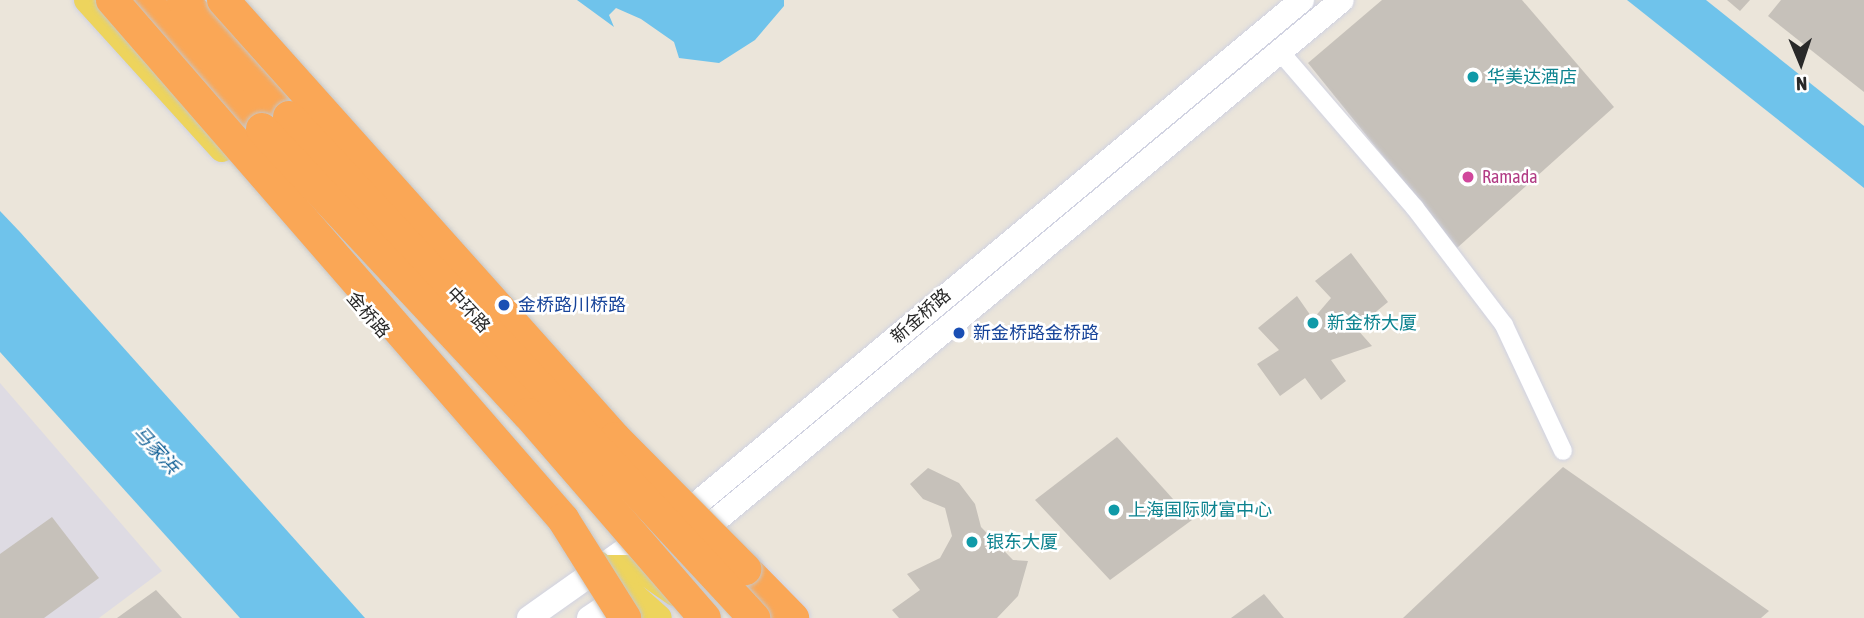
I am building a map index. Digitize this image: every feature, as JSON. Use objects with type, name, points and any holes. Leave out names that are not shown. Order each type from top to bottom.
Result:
[{"type":"highway","points":[[112,0],[563,519],[634,595]]},
{"type":"highway","name":"中环路","points":[[145,0],[528,414],[705,618]]},
{"type":"highway","name":"中环路","points":[[183,0],[756,618]]},
{"type":"highway","points":[[223,0],[615,438],[793,618]]},
{"type":"highway","points":[[615,438],[756,618]]},
{"type":"main road","name":"金桥路","points":[[87,0],[406,358],[603,568]]},
{"type":"main road","points":[[206,0],[484,313],[659,526],[677,552],[736,618]]},
{"type":"main road","points":[[659,526],[698,536],[773,618]]},
{"type":"main road","points":[[603,568],[628,568],[634,595],[660,618]]},
{"type":"main road","points":[[634,595],[669,586],[697,618]]},
{"type":"street","name":"新金桥路","points":[[529,618],[659,526],[694,506],[1301,0]]},
{"type":"street","name":"新金桥路","points":[[589,618],[634,595],[677,552],[1282,54],[1342,0]]},
{"type":"street","points":[[1282,54],[1415,208],[1504,325],[1563,451]]},
{"type":"shaded area","points":[[0,383],[162,571],[99,618],[0,618]]},
{"type":"water","points":[[577,0],[784,0],[784,6],[755,40],[719,63],[679,58],[674,42],[641,19],[616,8],[609,15],[614,27]]},
{"type":"water","points":[[1627,0],[1706,0],[1864,126],[1864,188]]},
{"type":"water","name":"马家浜","points":[[0,211],[365,618],[240,618],[0,352]]},
{"type":"building","name":"Ramada","points":[[1382,0],[1522,0],[1614,107],[1457,248],[1308,63]]},
{"type":"building","points":[[1727,0],[1750,0],[1740,11]]},
{"type":"building","points":[[1781,0],[1864,0],[1864,92],[1768,16]]},
{"type":"building","name":"新金桥大厦","points":[[1351,253],[1388,302],[1356,328],[1372,346],[1331,360],[1346,381],[1321,400],[1305,378],[1280,396],[1257,364],[1279,350],[1258,328],[1297,296],[1313,319],[1331,298],[1315,281]]},
{"type":"building","name":"上海国际财富中心","points":[[1117,437],[1192,520],[1110,580],[1035,500]]},
{"type":"building","points":[[1563,467],[1769,611],[1761,618],[1403,618]]},
{"type":"building","name":"银东大厦","points":[[928,468],[959,483],[975,504],[981,527],[1013,560],[1028,561],[1018,596],[997,618],[899,618],[892,610],[920,590],[907,574],[940,558],[952,536],[945,508],[923,499],[910,484]]},
{"type":"building","points":[[52,517],[99,578],[44,618],[0,618],[0,554]]},
{"type":"building","points":[[156,590],[182,618],[117,618]]},
{"type":"building","points":[[1264,594],[1284,618],[1231,618]]},
{"type":"place","name":"华美达酒店","points":[[1473,77]]},
{"type":"place","name":"Ramada","points":[[1468,177]]},
{"type":"place","name":"金桥路川桥路","points":[[504,305]]},
{"type":"place","name":"新金桥大厦","points":[[1313,323]]},
{"type":"place","name":"新金桥路金桥路","points":[[959,333]]},
{"type":"place","name":"上海国际财富中心","points":[[1114,510]]},
{"type":"place","name":"银东大厦","points":[[972,542]]}]
